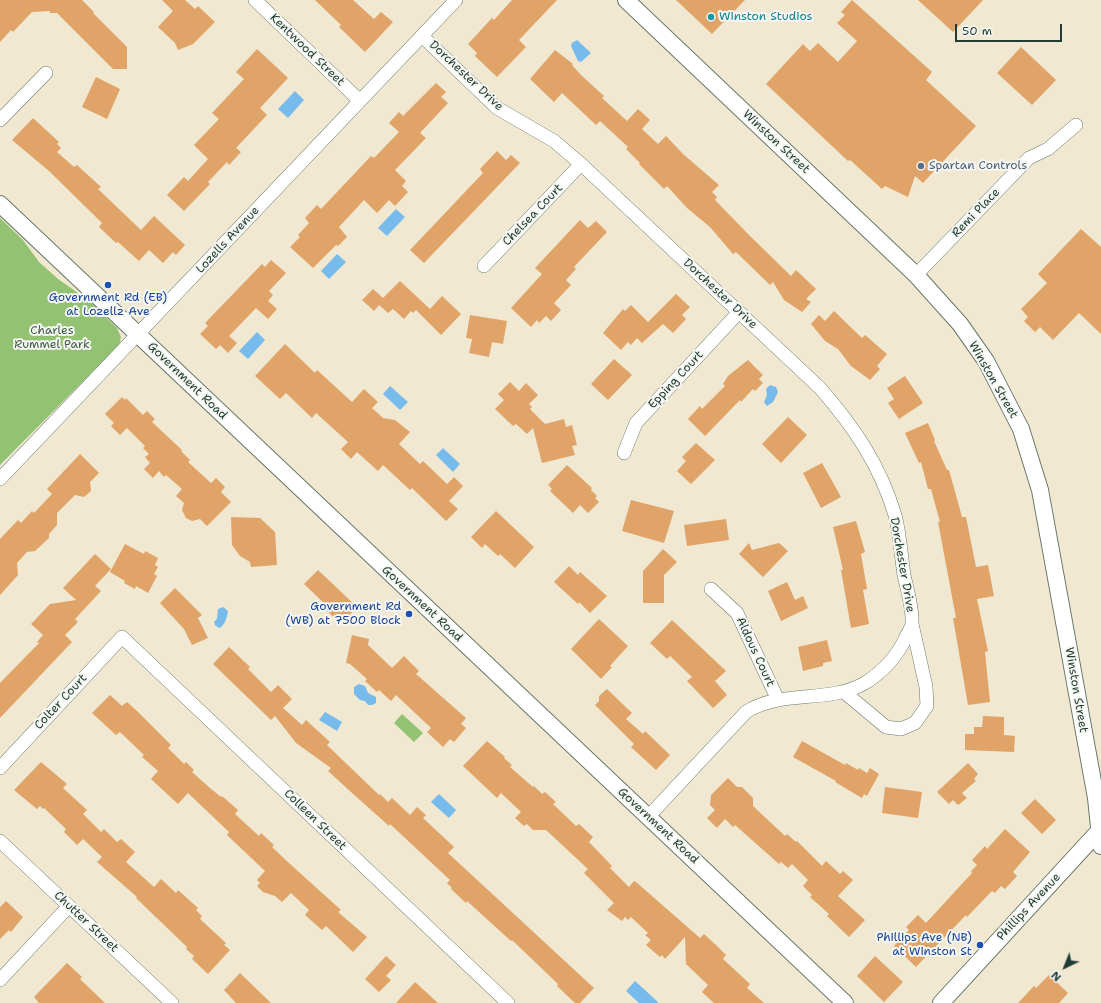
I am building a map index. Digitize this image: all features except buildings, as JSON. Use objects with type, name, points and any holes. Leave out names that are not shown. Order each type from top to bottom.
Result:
[{"type":"street","name":"Kentwood Street","points":[[255,0],[360,101]]},
{"type":"street","name":"Lozells Avenue","points":[[0,479],[456,0]]},
{"type":"street","name":"Winston Street","points":[[626,0],[916,275],[960,324],[986,361],[1021,429],[1040,490],[1096,798],[1100,836]]},
{"type":"street","name":"Dorchester Drive","points":[[422,36],[497,108],[554,141],[582,164],[820,388],[848,420],[869,453],[883,483],[895,516],[912,624],[926,687],[927,706],[915,723],[902,730],[886,727],[844,692]]},
{"type":"street","points":[[0,120],[46,73]]},
{"type":"street","name":"Remi Place","points":[[916,275],[1029,158],[1048,148],[1076,125]]},
{"type":"street","name":"Chelsea Court","points":[[484,266],[582,164]]},
{"type":"street","name":"Government Road","points":[[0,204],[845,1003]]},
{"type":"street","name":"Epping Court","points":[[624,453],[636,423],[739,312]]},
{"type":"street","name":"Aldous Court","points":[[711,589],[737,613],[778,700]]},
{"type":"street","name":"Dorchester Drive","points":[[648,817],[746,712],[757,705],[778,700],[844,692],[864,684],[882,672],[899,652],[912,624]]},
{"type":"street","name":"Colter Court","points":[[0,768],[122,637]]},
{"type":"street","name":"Colleen Street","points":[[122,637],[508,1003]]},
{"type":"street","name":"Phillips Avenue","points":[[941,1003],[1100,836]]},
{"type":"street","name":"Chutter Street","points":[[0,841],[172,1003]]},
{"type":"street","points":[[0,980],[69,906]]},
{"type":"green space","name":"Charles Rummel Park","points":[[0,218],[23,240],[39,262],[58,279],[88,300],[117,328],[121,337],[119,345],[0,465]]},
{"type":"green space","points":[[402,714],[423,733],[414,742],[394,723]]},
{"type":"water","points":[[577,40],[591,53],[581,62],[578,61],[571,46],[572,43]]},
{"type":"water","points":[[295,91],[304,100],[288,118],[278,109]]},
{"type":"water","points":[[396,209],[405,217],[387,236],[378,228]]},
{"type":"water","points":[[337,254],[346,262],[329,279],[321,271]]},
{"type":"water","points":[[257,332],[265,340],[248,359],[239,351]]},
{"type":"water","points":[[770,385],[776,387],[778,392],[773,402],[767,406],[764,402],[767,395],[766,389]]},
{"type":"water","points":[[390,386],[408,402],[400,410],[383,394]]},
{"type":"water","points":[[443,448],[460,464],[453,472],[436,455]]},
{"type":"water","points":[[223,607],[228,611],[228,613],[224,623],[219,628],[214,622],[217,619],[218,609]]},
{"type":"water","points":[[359,684],[365,686],[368,693],[376,697],[376,703],[368,705],[365,701],[360,700],[354,694],[354,687]]},
{"type":"water","points":[[325,712],[342,722],[337,731],[319,720]]},
{"type":"water","points":[[439,794],[456,810],[449,818],[431,802]]},
{"type":"water","points":[[635,981],[658,1002],[639,1003],[626,991]]},
{"type":"place","name":"Winston Studios","points":[[711,17]]},
{"type":"place","name":"Spartan Controls","points":[[921,166]]},
{"type":"place","name":"Government Rd (EB) at Lozellz Ave","points":[[108,285]]},
{"type":"place","name":"Government Rd (WB) at 7500 Block","points":[[409,614]]},
{"type":"place","name":"Phillips Ave (NB) at Winston St","points":[[980,945]]}]
